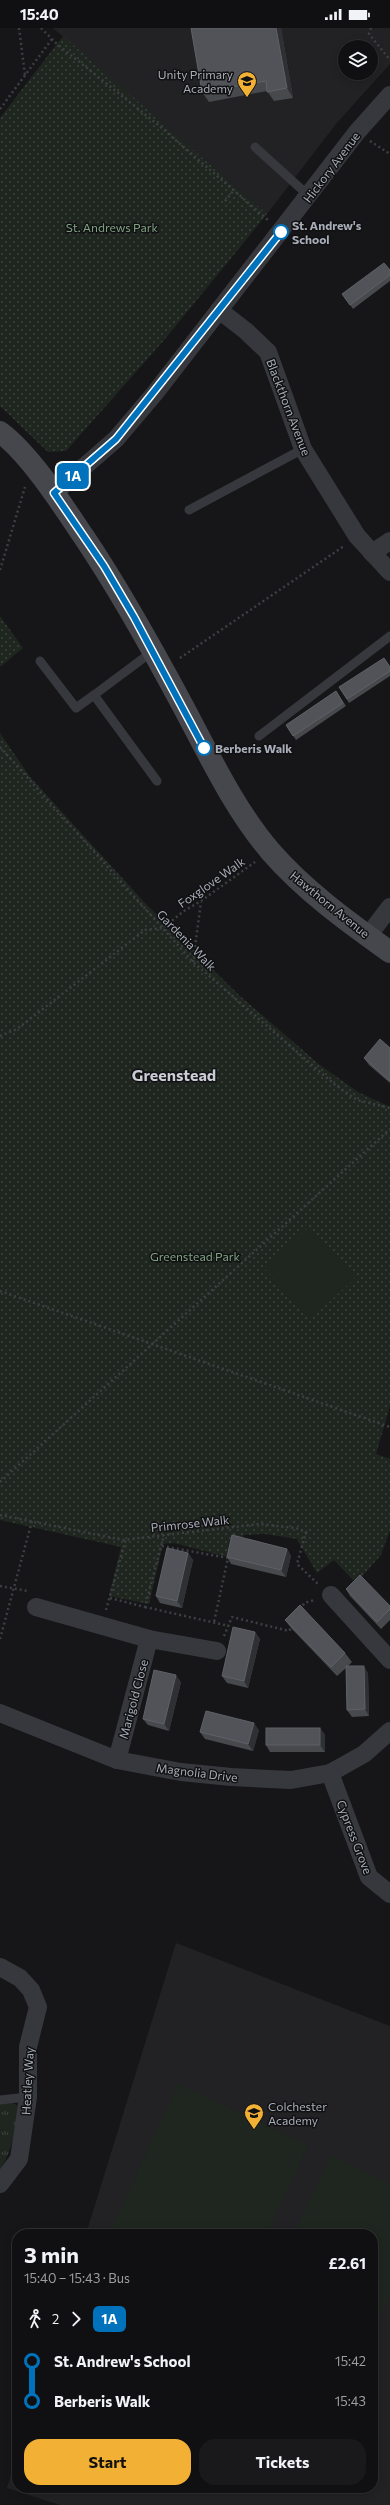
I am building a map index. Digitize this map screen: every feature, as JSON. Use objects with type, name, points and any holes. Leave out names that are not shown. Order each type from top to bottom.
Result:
[{"type":"street","name":"Hickory Avenue","points":[[54,493],[116,439],[220,310],[357,132],[390,95]]},
{"type":"street","name":"Blackthorn Avenue","points":[[220,310],[246,331],[268,352],[303,449],[357,536],[390,572]]},
{"type":"street","name":"Hawthorn Avenue","points":[[0,432],[32,466],[54,493],[104,566],[153,651],[204,748],[249,822],[270,851],[299,882],[390,952]]},
{"type":"street","points":[[372,553],[390,541]]},
{"type":"street","points":[[368,936],[390,907]]},
{"type":"street","points":[[331,1595],[390,1660]]},
{"type":"street","points":[[36,1607],[148,1639],[218,1651]]},
{"type":"street","name":"Marigold Close","points":[[117,1760],[148,1639]]},
{"type":"street","name":"Magnolia Drive","points":[[0,1713],[117,1760],[181,1772],[230,1777],[291,1780],[330,1773],[364,1754],[390,1731]]},
{"type":"street","name":"Cypress Grove","points":[[330,1773],[369,1877],[390,1894]]},
{"type":"street","name":"Heatley Way","points":[[0,1967],[20,1978],[31,1990],[38,2006],[28,2047],[28,2097],[19,2159],[0,2184]]},
{"type":"lane","points":[[255,147],[309,196]]},
{"type":"lane","points":[[189,510],[303,449]]},
{"type":"lane","points":[[259,736],[390,636]]},
{"type":"lane","points":[[40,661],[76,708],[153,651]]},
{"type":"lane","points":[[94,696],[157,781]]},
{"type":"lane","points":[[0,2100],[28,2097]]},
{"type":"path","points":[[19,28],[25,76]]},
{"type":"path","points":[[41,28],[52,39],[157,124],[281,232]]},
{"type":"path","points":[[370,28],[368,34],[390,60]]},
{"type":"path","points":[[0,109],[52,39]]},
{"type":"path","points":[[357,132],[390,154]]},
{"type":"path","points":[[225,201],[234,190]]},
{"type":"path","points":[[0,570],[32,466]]},
{"type":"path","points":[[163,670],[357,536]]},
{"type":"path","name":"Gardenia Walk","points":[[0,747],[193,962],[334,1084],[357,1100],[390,1108]]},
{"type":"path","name":"Foxglove Walk","points":[[162,928],[184,911],[202,901],[270,851]]},
{"type":"path","points":[[193,962],[202,901]]},
{"type":"path","points":[[0,1036],[17,1029],[145,930],[162,928]]},
{"type":"path","points":[[0,1482],[390,1129]]},
{"type":"path","points":[[0,1291],[390,1427]]},
{"type":"path","name":"Primrose Walk","points":[[0,1515],[126,1539],[259,1524],[296,1528],[306,1532],[296,1564],[331,1595]]},
{"type":"path","points":[[0,1639],[32,1521]]},
{"type":"path","points":[[145,1607],[164,1535]]},
{"type":"path","points":[[102,1626],[126,1539]]},
{"type":"path","points":[[162,1546],[228,1558],[214,1622]]},
{"type":"path","points":[[297,1617],[304,1603],[331,1595]]},
{"type":"path","points":[[110,1598],[229,1626]]},
{"type":"path","points":[[218,1651],[232,1617],[290,1631],[293,1624]]},
{"type":"shaded area","name":"Unity Primary Academy","points":[[53,28],[390,28],[390,64],[378,77],[378,40],[338,40],[338,80],[376,80],[336,124],[267,214]]},
{"type":"shaded area","name":"Colchester Academy","points":[[176,1943],[390,2026],[390,2505],[60,2505],[23,2493],[378,2493],[378,2229],[88,2229]]},
{"type":"shaded area","name":"Colchester Academy","points":[[12,2472],[12,2490],[7,2488]]},
{"type":"green space","name":"St. Andrews Park","points":[[63,36],[267,214],[165,339],[66,451],[48,452],[0,406],[0,118]]},
{"type":"green space","points":[[0,616],[23,648],[0,667]]},
{"type":"green space","name":"Greenstead Park","points":[[0,733],[30,777],[145,903],[240,996],[320,1065],[358,1092],[390,1107],[390,1406],[376,1454],[390,1459],[390,1530],[381,1555],[356,1583],[334,1560],[317,1573],[297,1539],[265,1534],[244,1535],[231,1558],[174,1543],[163,1544],[149,1604],[109,1596],[121,1547],[0,1520]]},
{"type":"green space","points":[[309,1227],[356,1277],[311,1319],[264,1268]]},
{"type":"green space","points":[[178,2084],[308,2145],[269,2229],[111,2229]]},
{"type":"green space","points":[[12,2103],[18,2106],[14,2131],[11,2147],[0,2170],[0,2104]]},
{"type":"green space","points":[[332,2156],[390,2184],[390,2294],[378,2318],[378,2229],[296,2229]]},
{"type":"building","points":[[191,28],[276,28],[287,88],[267,92],[266,81],[202,92]]},
{"type":"building","points":[[384,263],[390,270],[390,275],[350,305],[342,294]]},
{"type":"building","points":[[384,658],[390,667],[390,671],[347,699],[339,687]]},
{"type":"building","points":[[336,691],[343,703],[293,736],[286,725]]},
{"type":"building","points":[[380,1039],[390,1048],[390,1081],[364,1058]]},
{"type":"building","points":[[232,1535],[287,1549],[281,1570],[227,1557]]},
{"type":"building","points":[[167,1548],[188,1553],[177,1601],[156,1596]]},
{"type":"building","points":[[360,1575],[390,1606],[390,1609],[377,1622],[346,1589]]},
{"type":"building","points":[[300,1605],[345,1653],[331,1667],[285,1620]]},
{"type":"building","points":[[233,1627],[255,1632],[244,1681],[222,1676]]},
{"type":"building","points":[[346,1666],[364,1666],[365,1709],[347,1710]]},
{"type":"building","points":[[154,1670],[176,1675],[164,1724],[143,1719]]},
{"type":"building","points":[[206,1711],[254,1723],[248,1744],[200,1732]]},
{"type":"building","points":[[266,1728],[320,1728],[320,1745],[266,1745]]},
{"type":"bus line","name":"1A","points":[[204,748],[134,617],[104,566],[54,493],[116,439],[155,393],[187,350],[281,232]]},
{"type":"place","name":"Unity Primary Academy","points":[[247,98]]},
{"type":"place","name":"St. Andrew's School","points":[[281,232]]},
{"type":"place","name":"Berberis Walk","points":[[204,748]]},
{"type":"place","name":"Colchester Academy","points":[[254,2130]]},
{"type":"district","name":"Greenstead","points":[[174,1074]]}]
